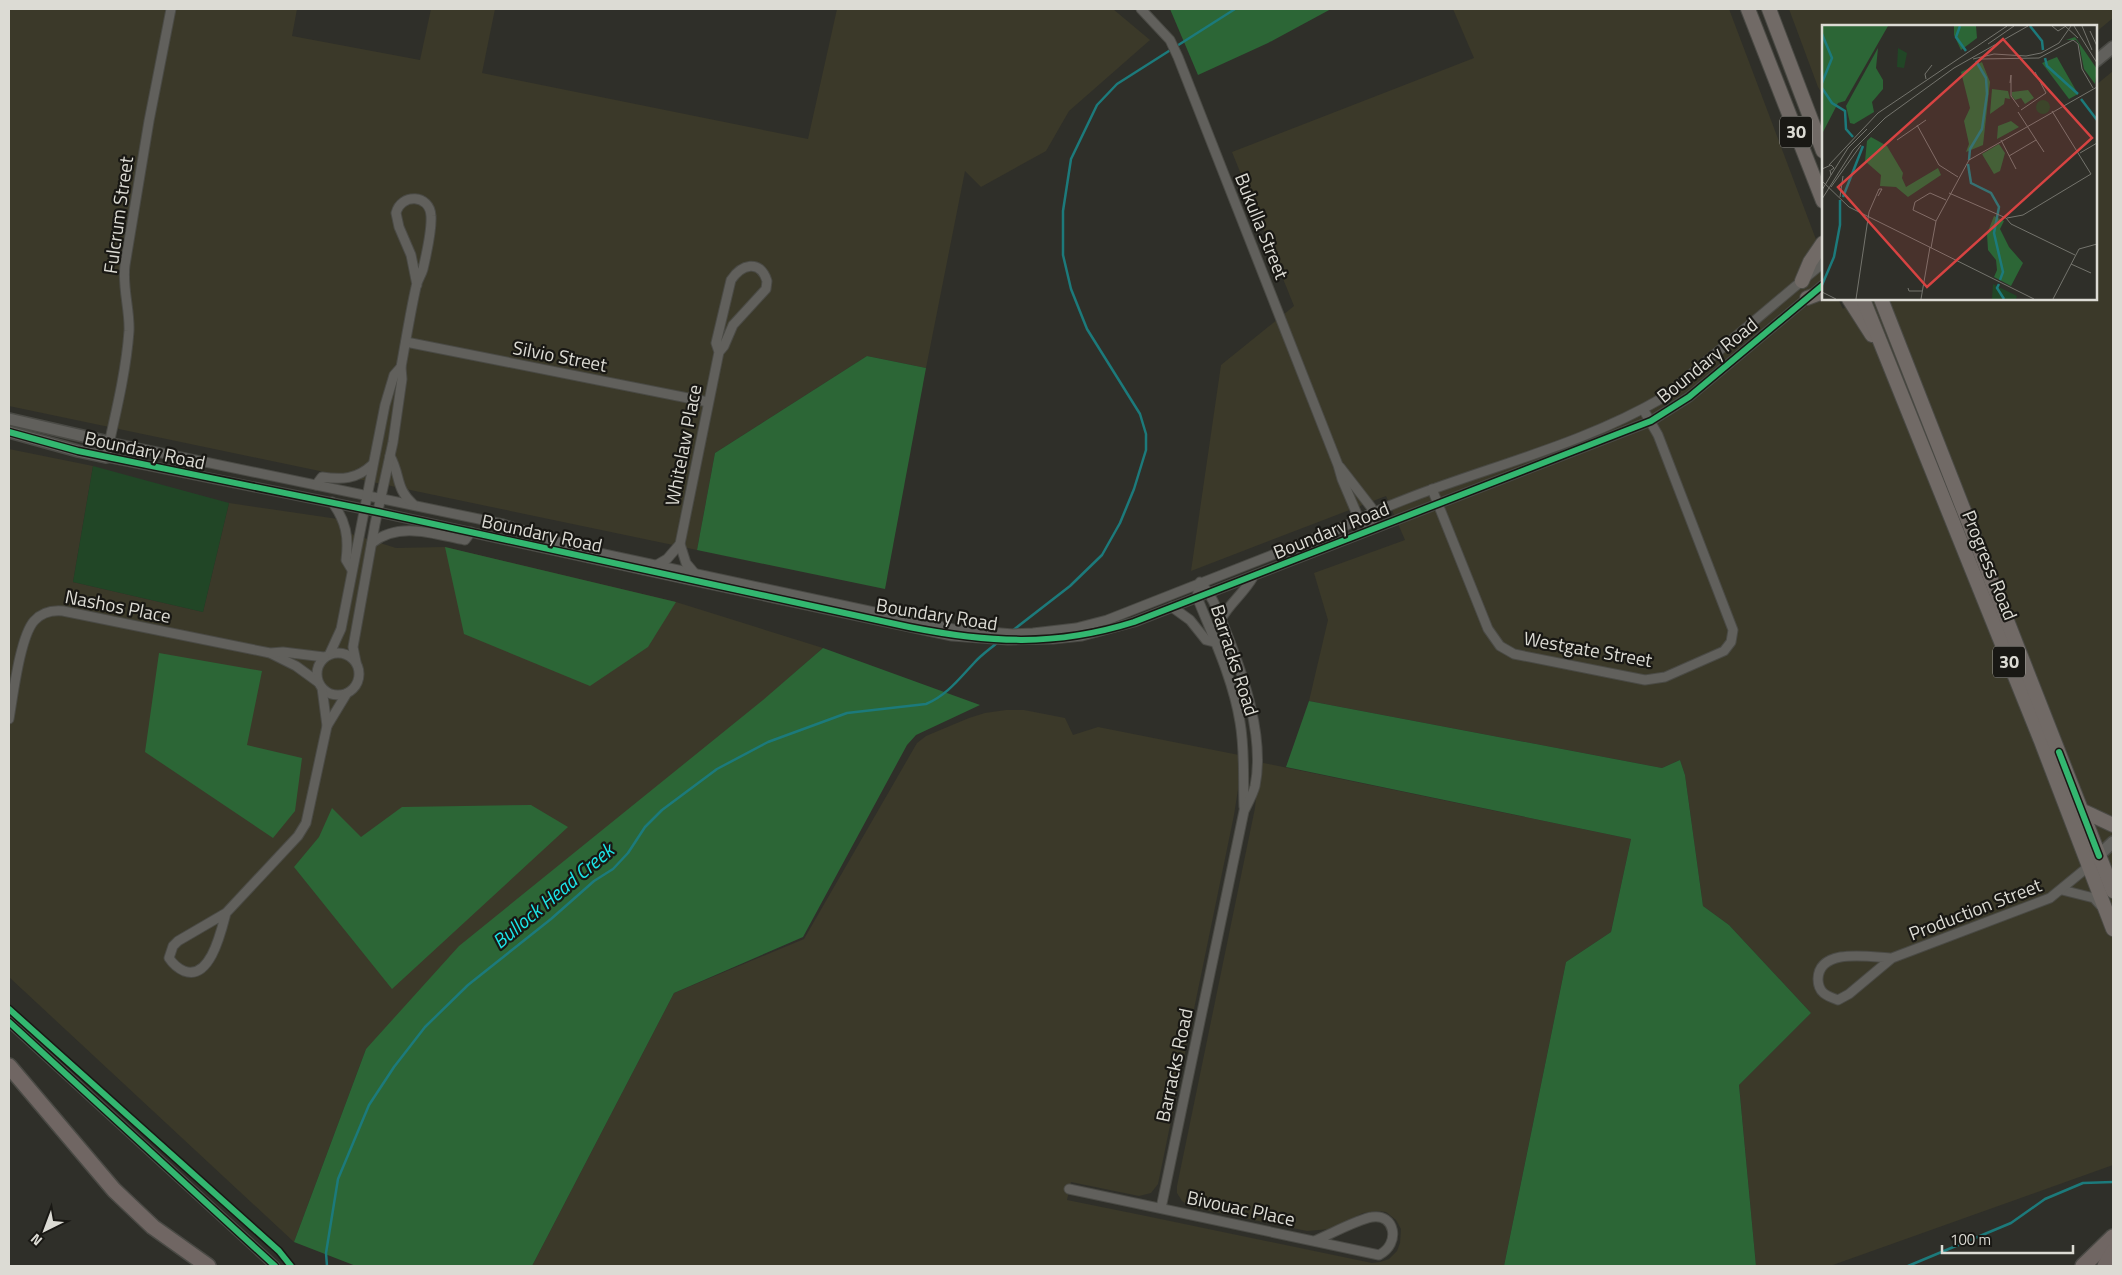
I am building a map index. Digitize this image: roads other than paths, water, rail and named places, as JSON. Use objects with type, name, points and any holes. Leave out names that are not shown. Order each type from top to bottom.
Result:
[{"type":"highway","points":[[9,1066],[114,1190],[153,1227],[208,1266]]},
{"type":"highway","points":[[2083,1266],[2113,1237]]},
{"type":"highway","points":[[2105,1266],[2113,1252]]},
{"type":"main road","name":"30","points":[[1748,9],[1822,198]]},
{"type":"main road","name":"30","points":[[1769,9],[1822,148]]},
{"type":"main road","points":[[1802,281],[1810,262],[1822,244]]},
{"type":"main road","points":[[1807,298],[1822,292]]},
{"type":"main road","points":[[1850,300],[1861,320],[1883,350]]},
{"type":"main road","name":"Progress Road","points":[[1863,300],[2030,714],[2113,929]]},
{"type":"main road","name":"Progress Road","points":[[1881,300],[2113,891]]},
{"type":"main road","points":[[2081,810],[2107,824],[2113,825]]},
{"type":"street","name":"Fulcrum Street","points":[[106,457],[128,344],[128,315],[123,281],[125,265],[149,121],[171,9]]},
{"type":"street","name":"Bukulla Street","points":[[1142,9],[1170,40],[1178,57],[1359,519]]},
{"type":"street","points":[[2097,60],[2113,47]]},
{"type":"street","points":[[226,913],[220,933],[206,965],[201,970],[191,973],[174,966],[169,958],[173,946],[204,924],[226,913],[298,836],[306,823],[327,726],[348,693],[357,683],[359,677],[353,647],[390,456],[402,379],[401,367],[417,285],[422,270],[431,216],[429,206],[422,199],[412,198],[400,204],[396,213],[399,227],[411,255],[417,285]]},
{"type":"street","name":"Boundary Road","points":[[1054,635],[1107,620],[1341,528],[1432,489],[1599,429],[1643,410],[1664,397],[1822,264]]},
{"type":"street","name":"Whitelaw Place","points":[[680,544],[718,352],[716,343],[731,280],[737,271],[746,266],[754,266],[760,269],[767,281],[766,289],[733,326],[724,346],[718,352]]},
{"type":"street","name":"Boundary Road","points":[[9,432],[106,457],[332,502],[910,624],[982,632],[1082,636],[1112,629],[1172,608],[1356,537],[1372,528],[1651,421],[1689,397],[1822,286]]},
{"type":"street","name":"Silvio Street","points":[[406,342],[708,402]]},
{"type":"street","points":[[327,726],[317,669],[341,629],[372,465],[394,376],[401,367]]},
{"type":"street","name":"Westgate Street","points":[[1432,489],[1488,629],[1500,646],[1514,654],[1645,680],[1666,677],[1724,651],[1731,642],[1733,630],[1651,421],[1643,410]]},
{"type":"street","name":"Boundary Road","points":[[9,419],[109,442],[502,524],[576,548],[910,624]]},
{"type":"street","points":[[390,456],[396,468],[399,484],[404,496],[414,505]]},
{"type":"street","name":"Bukulla Street","points":[[1338,464],[1371,507],[1373,514]]},
{"type":"street","points":[[316,485],[322,477],[339,480],[356,477],[364,473],[372,465]]},
{"type":"street","points":[[332,502],[346,528],[348,544],[346,560],[352,570]]},
{"type":"street","points":[[1372,528],[1373,514]]},
{"type":"street","points":[[1359,519],[1372,528]]},
{"type":"street","points":[[372,543],[379,537],[389,533],[409,529],[465,540],[471,532]]},
{"type":"street","points":[[655,566],[667,559],[680,544]]},
{"type":"street","points":[[680,544],[686,563],[696,575]]},
{"type":"street","points":[[1221,619],[1230,604],[1246,590],[1253,577]]},
{"type":"street","name":"Barracks Road","points":[[1160,1208],[1244,811],[1255,786],[1256,737],[1251,706],[1238,661],[1221,619],[1210,593],[1200,582]]},
{"type":"street","name":"Barracks Road","points":[[1200,582],[1198,597],[1232,690],[1240,722],[1244,755],[1244,811]]},
{"type":"street","points":[[1172,608],[1190,620],[1206,640],[1214,642]]},
{"type":"street","name":"Nashos Place","points":[[9,719],[24,641],[29,628],[35,619],[51,610],[62,610],[270,653],[296,666],[320,685]]},
{"type":"street","name":"Nashos Place","points":[[270,653],[327,655]]},
{"type":"street","points":[[327,655],[345,653],[356,662]]},
{"type":"street","points":[[320,685],[334,695],[348,693]]},
{"type":"street","points":[[2088,866],[2113,842]]},
{"type":"street","name":"Production Street","points":[[1892,958],[1840,956],[1826,962],[1818,972],[1818,985],[1824,995],[1838,1000],[1849,994],[1892,958],[2050,898],[2062,890],[2088,866]]},
{"type":"street","points":[[2062,890],[2094,898],[2106,911]]},
{"type":"street","points":[[9,1022],[275,1266]]},
{"type":"street","name":"Bivouac Place","points":[[1069,1189],[1379,1255],[1391,1245],[1393,1236],[1391,1226],[1385,1218],[1373,1216],[1314,1241]]},
{"type":"waterway","name":"Bullock Head Creek","points":[[1012,631],[1070,586],[1102,555],[1120,523],[1134,489],[1146,450],[1146,434],[1140,414],[1087,329],[1071,289],[1063,255],[1063,211],[1071,159],[1097,105],[1117,84],[1235,9]]},
{"type":"waterway","name":"Bullock Head Creek","points":[[327,1266],[326,1253],[338,1179],[369,1105],[394,1067],[425,1027],[468,985],[551,919],[594,881],[613,869],[628,853],[645,827],[662,810],[717,769],[768,742],[847,713],[926,704],[933,701],[946,692],[980,657],[998,642]]},
{"type":"waterway","points":[[1908,1266],[2011,1223],[2045,1199],[2083,1183],[2113,1182]]}]
